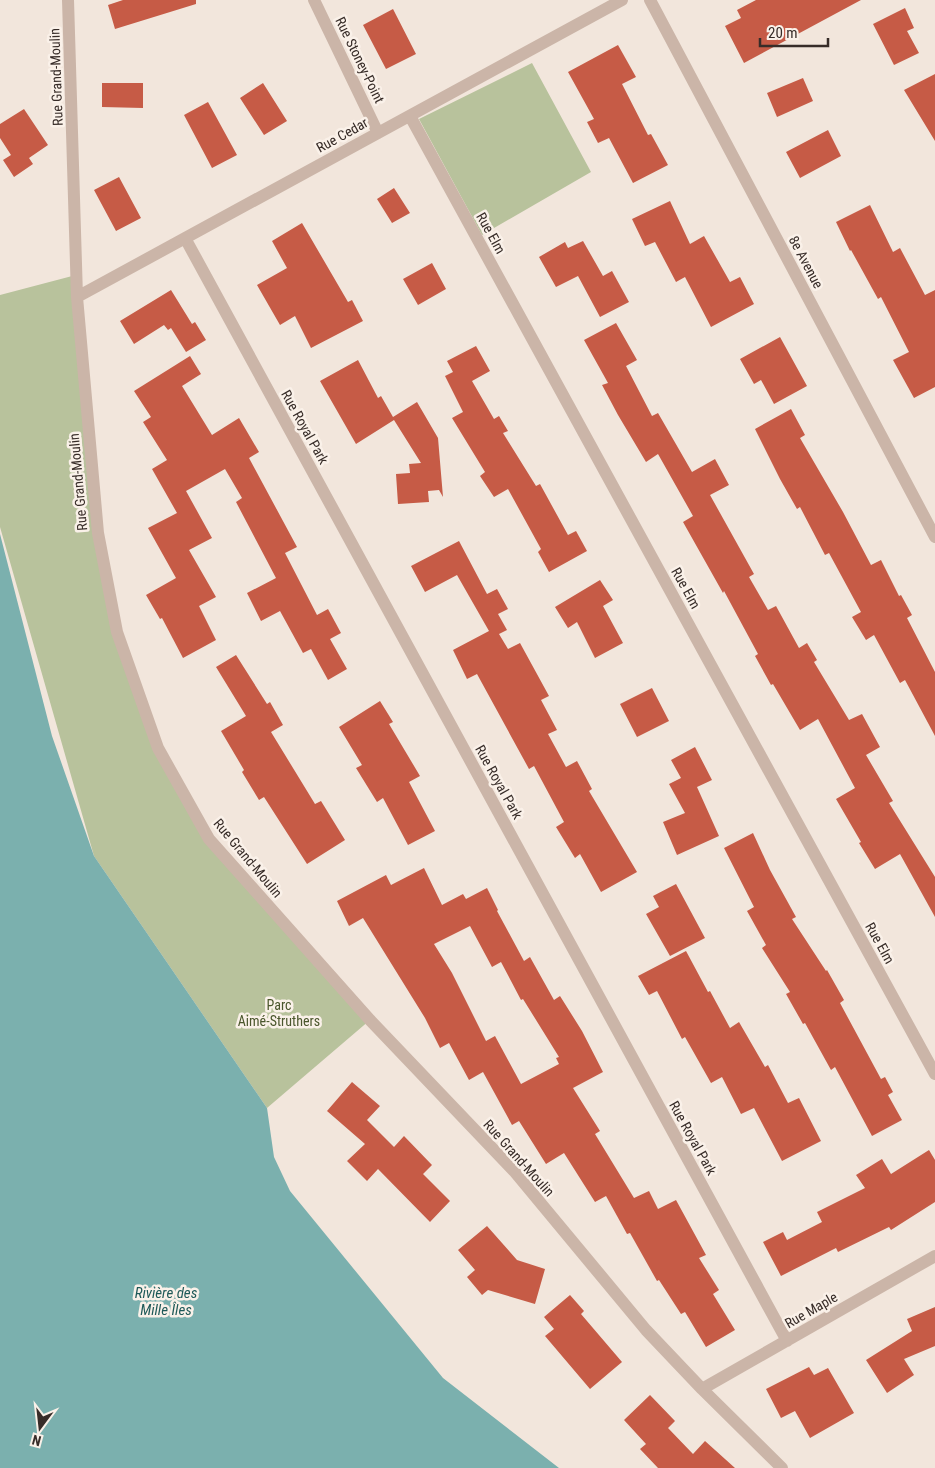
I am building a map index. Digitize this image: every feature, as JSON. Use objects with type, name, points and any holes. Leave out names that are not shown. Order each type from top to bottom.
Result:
[{"type":"street","name":"Rue Grand-Moulin","points":[[68,0],[77,297],[98,533],[117,632],[158,748],[209,839],[370,1020],[514,1171],[646,1330],[702,1389],[782,1468]]},
{"type":"street","name":"Rue Stoney-Point","points":[[314,0],[378,133]]},
{"type":"street","name":"Rue Cedar","points":[[77,297],[622,0]]},
{"type":"street","name":"8e Avenue","points":[[650,0],[935,537]]},
{"type":"street","name":"Rue Elm","points":[[410,116],[935,1074]]},
{"type":"street","name":"Rue Royal Park","points":[[185,238],[787,1340]]},
{"type":"street","name":"Rue Maple","points":[[702,1389],[935,1256]]},
{"type":"green space","points":[[532,63],[591,172],[482,235],[419,119]]},
{"type":"green space","name":"Parc Aimé-Struthers","points":[[76,275],[98,533],[117,632],[163,756],[209,839],[370,1020],[267,1108],[94,856],[0,527],[0,295]]},
{"type":"water","name":"Rivière des Mille Îles","points":[[0,534],[52,736],[94,856],[267,1108],[274,1157],[290,1191],[443,1378],[559,1468],[0,1468]]},
{"type":"building","points":[[123,0],[196,0],[196,4],[115,29],[108,5]]},
{"type":"building","points":[[756,0],[861,0],[744,63],[725,26],[741,18],[737,10]]},
{"type":"building","points":[[905,8],[914,28],[907,31],[919,53],[894,65],[873,24]]},
{"type":"building","points":[[393,9],[416,54],[386,69],[363,25]]},
{"type":"building","points":[[618,45],[636,77],[622,84],[648,135],[651,134],[668,165],[633,183],[609,138],[598,143],[587,122],[594,119],[568,72]]},
{"type":"building","points":[[935,74],[935,141],[904,90]]},
{"type":"building","points":[[803,78],[813,101],[777,117],[767,93]]},
{"type":"building","points":[[102,83],[143,83],[143,108],[102,107]]},
{"type":"building","points":[[263,83],[287,121],[264,135],[240,98]]},
{"type":"building","points":[[208,102],[237,155],[212,168],[184,115]]},
{"type":"building","points":[[24,109],[48,145],[29,158],[33,164],[14,177],[3,160],[11,155],[0,138],[0,124]]},
{"type":"building","points":[[828,130],[841,156],[800,178],[786,152]]},
{"type":"building","points":[[119,177],[141,218],[116,231],[94,190]]},
{"type":"building","points":[[394,188],[410,213],[392,223],[377,199]]},
{"type":"building","points":[[670,201],[690,244],[704,236],[730,282],[740,277],[754,304],[711,327],[685,277],[676,282],[655,242],[645,246],[632,219]]},
{"type":"building","points":[[870,205],[893,252],[900,248],[925,295],[935,290],[935,387],[914,398],[893,360],[909,352],[881,297],[878,299],[850,251],[836,222]]},
{"type":"building","points":[[302,223],[348,302],[352,300],[363,321],[311,348],[295,316],[280,325],[257,285],[287,268],[272,241]]},
{"type":"building","points":[[583,241],[603,276],[612,271],[629,302],[600,317],[578,276],[556,287],[539,257],[565,242],[568,248]]},
{"type":"building","points":[[432,263],[446,289],[418,305],[403,279]]},
{"type":"building","points":[[171,290],[192,324],[195,322],[206,340],[186,352],[171,328],[168,330],[164,325],[134,344],[120,321]]},
{"type":"building","points":[[616,323],[637,360],[626,366],[652,416],[658,413],[692,472],[715,459],[729,485],[710,495],[754,574],[749,577],[768,610],[776,606],[799,648],[807,643],[817,660],[814,662],[849,720],[862,714],[880,747],[866,755],[893,801],[889,803],[935,877],[935,917],[900,854],[875,869],[836,799],[855,788],[818,719],[800,730],[773,684],[771,685],[755,656],[758,654],[724,591],[723,593],[683,522],[693,516],[658,454],[646,462],[618,415],[602,385],[608,383],[584,340]]},
{"type":"building","points":[[780,337],[807,386],[774,404],[761,380],[754,384],[740,359]]},
{"type":"building","points":[[476,346],[490,371],[472,381],[494,419],[499,416],[508,431],[503,433],[536,486],[540,484],[568,535],[576,531],[587,551],[549,572],[538,552],[541,549],[508,489],[494,497],[480,476],[485,472],[452,418],[463,412],[445,376],[453,372],[447,361]]},
{"type":"building","points":[[190,356],[201,374],[182,386],[212,435],[239,418],[259,452],[249,458],[297,547],[285,553],[317,615],[328,609],[341,633],[330,639],[347,669],[328,680],[311,649],[303,653],[280,611],[261,621],[247,593],[276,578],[236,502],[242,498],[225,469],[186,491],[212,538],[189,550],[216,597],[199,606],[216,640],[183,658],[162,618],[160,619],[146,595],[176,578],[148,528],[177,513],[152,469],[167,460],[143,422],[151,417],[134,391]]},
{"type":"building","points":[[358,360],[378,398],[381,396],[393,417],[417,402],[438,438],[443,497],[439,490],[428,491],[429,502],[398,504],[396,474],[410,473],[409,464],[421,463],[394,420],[356,444],[320,381]]},
{"type":"building","points":[[791,409],[805,435],[800,438],[871,565],[881,560],[899,596],[901,595],[912,615],[907,618],[935,672],[935,736],[905,680],[900,683],[874,635],[866,640],[852,617],[861,612],[829,553],[825,555],[800,507],[797,509],[755,429]]},
{"type":"building","points":[[459,541],[487,594],[497,589],[508,609],[498,614],[507,630],[499,634],[508,649],[520,643],[549,696],[541,700],[557,730],[548,734],[566,767],[577,761],[592,789],[589,791],[637,872],[601,892],[580,854],[575,858],[556,827],[564,822],[534,766],[529,769],[477,674],[467,679],[453,650],[489,631],[457,575],[425,592],[411,566]]},
{"type":"building","points":[[600,580],[613,600],[603,606],[623,643],[595,658],[577,622],[568,628],[555,607]]},
{"type":"building","points":[[236,655],[267,704],[270,702],[283,725],[271,732],[315,804],[321,801],[345,840],[307,864],[264,797],[259,800],[221,731],[246,716],[216,667]]},
{"type":"building","points":[[652,688],[669,721],[637,737],[620,704]]},
{"type":"building","points":[[380,701],[393,722],[389,724],[420,776],[409,782],[435,831],[408,845],[383,798],[377,802],[356,768],[362,765],[339,727]]},
{"type":"building","points":[[695,747],[712,780],[697,787],[719,836],[677,855],[663,822],[685,813],[669,784],[681,778],[671,760]]},
{"type":"building","points":[[753,833],[770,870],[796,917],[792,919],[827,970],[844,1000],[840,1003],[881,1079],[885,1077],[893,1092],[888,1095],[902,1120],[872,1136],[835,1067],[831,1070],[805,1023],[803,1024],[786,994],[790,992],[762,948],[766,945],[747,911],[754,907],[724,848]]},
{"type":"building","points":[[424,868],[442,905],[463,894],[466,899],[487,888],[524,961],[530,957],[554,1000],[560,996],[582,1031],[603,1072],[573,1088],[600,1131],[595,1134],[634,1198],[649,1191],[658,1209],[676,1200],[706,1255],[699,1258],[719,1290],[713,1294],[735,1330],[706,1347],[685,1312],[681,1314],[659,1280],[657,1281],[630,1233],[627,1234],[606,1196],[595,1202],[564,1153],[546,1164],[519,1121],[512,1125],[483,1072],[469,1080],[449,1043],[440,1048],[425,1018],[363,918],[349,926],[337,901],[386,875],[391,885]],"holes":[[[470,926],[492,967],[501,962],[521,1000],[523,999],[559,1057],[556,1058],[559,1064],[521,1084],[495,1036],[486,1041],[452,973],[434,944]]]},
{"type":"building","points":[[676,884],[705,938],[670,956],[646,914],[659,907],[653,896]]},
{"type":"building","points":[[686,951],[730,1028],[739,1022],[765,1067],[768,1065],[788,1103],[799,1098],[821,1141],[782,1161],[754,1108],[741,1114],[722,1077],[711,1083],[685,1037],[682,1039],[657,991],[649,995],[638,976]]},
{"type":"building","points":[[352,1082],[380,1106],[367,1120],[394,1147],[404,1136],[432,1165],[423,1174],[450,1201],[430,1222],[378,1169],[367,1181],[347,1161],[365,1144],[327,1111]]},
{"type":"building","points":[[929,1150],[935,1160],[935,1202],[891,1230],[889,1227],[838,1252],[836,1248],[781,1276],[763,1242],[783,1232],[787,1240],[822,1222],[817,1212],[865,1188],[856,1175],[882,1159],[891,1174]]},
{"type":"building","points":[[487,1226],[517,1260],[545,1269],[535,1304],[488,1290],[482,1295],[467,1277],[475,1270],[458,1250]]},
{"type":"building","points":[[570,1295],[584,1311],[581,1314],[622,1362],[590,1389],[545,1336],[554,1329],[544,1317]]},
{"type":"building","points":[[935,1307],[935,1346],[904,1359],[914,1375],[887,1393],[866,1360],[912,1331],[907,1319]]},
{"type":"building","points":[[809,1367],[814,1375],[828,1368],[854,1413],[810,1438],[795,1411],[781,1418],[766,1389]]},
{"type":"building","points":[[650,1395],[675,1421],[668,1428],[693,1454],[705,1441],[735,1468],[658,1468],[640,1449],[646,1444],[624,1420]]}]
